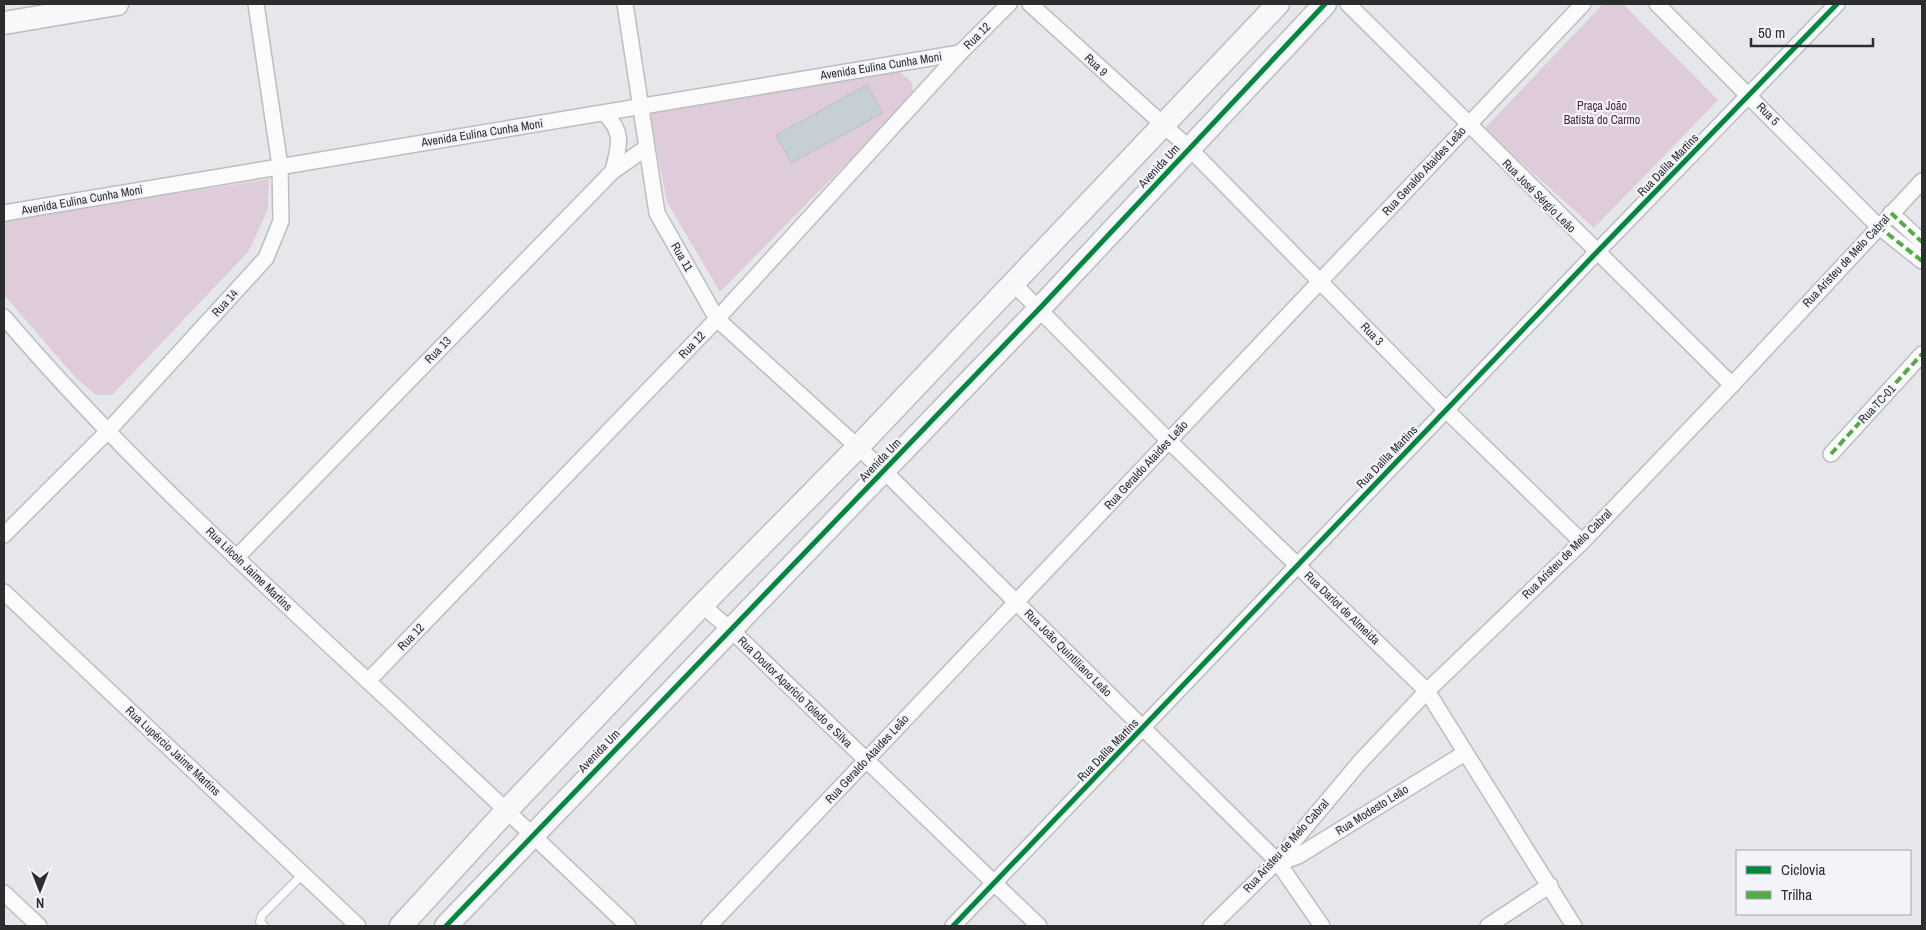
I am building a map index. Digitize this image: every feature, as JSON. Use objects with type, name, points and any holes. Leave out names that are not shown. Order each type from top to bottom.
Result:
[{"type":"street","points":[[4,23],[117,4]]},
{"type":"street","name":"Rua 14","points":[[4,535],[108,431],[266,258],[281,221],[280,166],[256,4]]},
{"type":"street","name":"Rua 11","points":[[625,4],[657,213],[717,318],[857,448]]},
{"type":"street","name":"Rua 12","points":[[368,681],[717,318],[960,53],[1009,4]]},
{"type":"street","name":"Rua 9","points":[[1030,4],[1162,126]]},
{"type":"street","name":"Avenida Um","points":[[401,926],[507,810],[702,605],[857,448],[1278,4]]},
{"type":"street","name":"Avenida Um","points":[[446,926],[1040,308],[1325,4]]},
{"type":"street","name":"Rua José Sérgio Leão","points":[[1348,4],[1596,253],[1732,385]]},
{"type":"street","name":"Rua Geraldo Ataides Leão","points":[[709,926],[1583,4]]},
{"type":"street","name":"Rua 5","points":[[1657,4],[1878,226],[1922,261]]},
{"type":"street","name":"Rua Dalila Martins","points":[[954,926],[1596,253],[1837,4]]},
{"type":"street","name":"Avenida Eulina Cunha Moni","points":[[4,213],[960,53]]},
{"type":"street","points":[[604,113],[618,128],[618,147],[613,171]]},
{"type":"street","name":"Rua 3","points":[[1162,126],[1189,148],[1446,410],[1582,542]]},
{"type":"street","name":"Rua 13","points":[[236,558],[613,171],[646,148]]},
{"type":"street","name":"Rua Aristeu de Melo Cabral","points":[[1211,926],[1278,862],[1360,762],[1428,691],[1582,542],[1732,385],[1878,226],[1922,181]]},
{"type":"street","points":[[1891,213],[1922,242]]},
{"type":"street","name":"Rua Darlot de Almeida","points":[[1013,283],[1040,308],[1169,440],[1428,691],[1574,926]]},
{"type":"street","name":"Rua Lilcoln Jaime Martins","points":[[4,317],[58,380],[236,558],[533,835]]},
{"type":"street","name":"Rua TC-01","points":[[1831,454],[1922,354]]},
{"type":"street","name":"Rua João Quintiliano Leão","points":[[857,448],[884,471],[1278,862],[1322,926]]},
{"type":"street","name":"Rua Lupércio Jaime Martins","points":[[4,592],[358,926]]},
{"type":"street","name":"Rua Doutor Aparício Toledo e Silva","points":[[702,605],[731,630],[1039,926]]},
{"type":"street","name":"Rua Modesto Leão","points":[[1278,862],[1298,856],[1465,753]]},
{"type":"street","points":[[533,835],[628,926]]},
{"type":"street","points":[[1488,926],[1550,885]]},
{"type":"street","points":[[4,893],[39,926]]},
{"type":"lane","points":[[264,926],[260,922],[262,915],[303,874]]},
{"type":"green space","name":"Praça João Batista do Carmo","points":[[1603,4],[1623,4],[1718,100],[1594,228],[1484,129]]},
{"type":"green space","points":[[898,71],[911,81],[913,91],[908,101],[720,292],[667,202],[649,112]]},
{"type":"green space","points":[[269,179],[268,209],[249,251],[112,395],[96,395],[77,379],[4,295],[4,220]]},
{"type":"building","points":[[867,85],[883,113],[791,163],[776,135]]},
{"type":"marked path","points":[[1891,213],[1922,242]]},
{"type":"marked path","points":[[1878,226],[1922,261]]},
{"type":"marked path","points":[[1831,454],[1922,354]]},
{"type":"cycle path","points":[[446,926],[1040,308],[1325,4]]},
{"type":"cycle path","points":[[953,926],[1596,253],[1837,4]]}]
